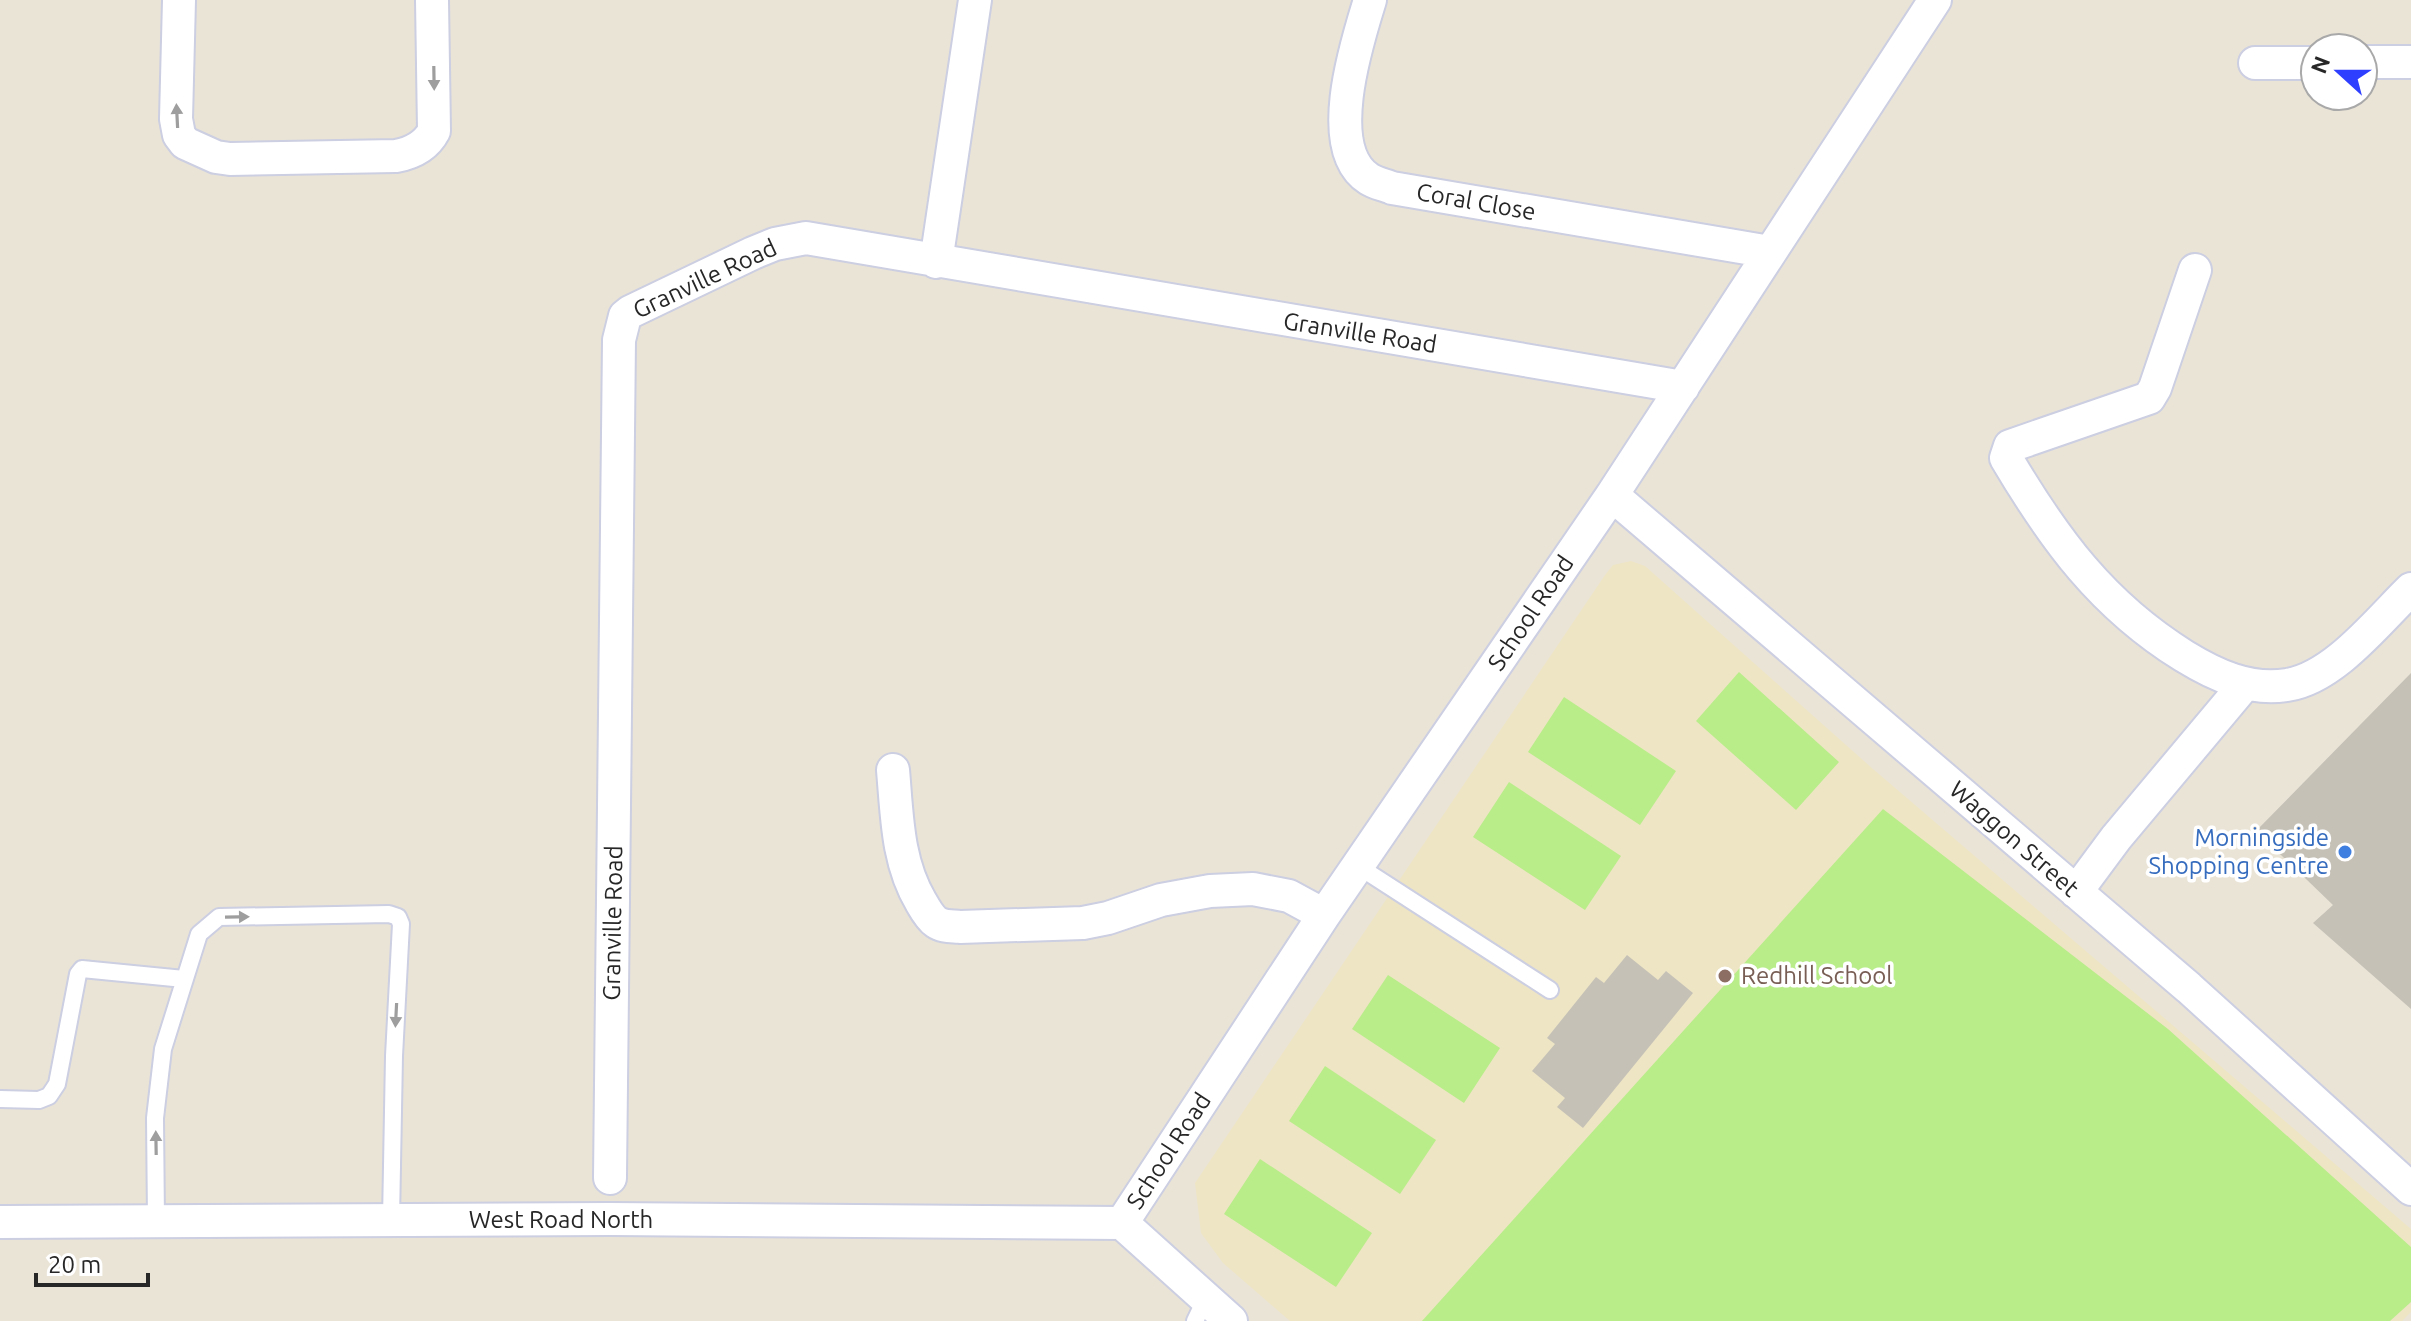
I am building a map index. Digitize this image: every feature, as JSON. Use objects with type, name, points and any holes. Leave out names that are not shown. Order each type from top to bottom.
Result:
[{"type":"street","points":[[179,0],[176,119],[179,135],[195,149],[230,159],[396,156],[419,148],[434,131],[432,0]]},
{"type":"street","points":[[936,262],[975,0]]},
{"type":"street","name":"Coral Close","points":[[1370,0],[1354,59],[1345,134],[1355,165],[1368,179],[1413,192],[1770,252]]},
{"type":"street","name":"School Road","points":[[1122,1223],[1324,915],[1612,495],[1935,0]]},
{"type":"street","points":[[2379,62],[2411,62]]},
{"type":"street","points":[[2255,63],[2299,63]]},
{"type":"street","name":"Granville Road","points":[[610,1178],[619,340],[622,324],[630,312],[753,253],[794,239],[822,240],[936,262],[1683,387]]},
{"type":"street","points":[[2195,270],[2149,398],[2010,446],[2006,458],[2041,516],[2079,566],[2125,615],[2209,671],[2245,684],[2289,685],[2330,668],[2411,589]]},
{"type":"street","name":"Waggon Street","points":[[1612,495],[2240,1033],[2411,1189]]},
{"type":"street","points":[[2076,892],[2116,838],[2245,684]]},
{"type":"street","points":[[893,770],[901,855],[913,890],[936,922],[943,925],[1083,923],[1170,898],[1210,891],[1253,889],[1289,896],[1324,915]]},
{"type":"street","name":"West Road North","points":[[0,1222],[1122,1223]]},
{"type":"street","points":[[1122,1223],[1200,1310],[1231,1321]]},
{"type":"lane","points":[[1358,866],[1550,990]]},
{"type":"lane","points":[[156,1221],[155,1118],[163,1049],[199,934],[219,917],[389,914],[398,917],[401,924],[394,1056],[391,1220]]},
{"type":"lane","points":[[0,1099],[39,1100],[49,1096],[57,1084],[78,974],[82,969],[184,979]]},
{"type":"shaded area","name":"Redhill School","points":[[1631,561],[1645,566],[1873,769],[2411,1229],[2411,1312],[2402,1321],[1290,1321],[1223,1263],[1201,1233],[1195,1183],[1605,575],[1613,565]]},
{"type":"green space","points":[[1739,672],[1839,762],[1796,810],[1696,721]]},
{"type":"green space","points":[[1564,697],[1676,771],[1640,825],[1528,752]]},
{"type":"green space","points":[[1509,782],[1621,856],[1585,910],[1473,837]]},
{"type":"green space","points":[[1883,809],[2168,1029],[2411,1247],[2411,1302],[2390,1321],[1422,1321]]},
{"type":"green space","points":[[1388,975],[1500,1048],[1464,1103],[1352,1029]]},
{"type":"green space","points":[[1325,1066],[1436,1140],[1400,1194],[1289,1121]]},
{"type":"green space","points":[[1260,1159],[1372,1233],[1336,1287],[1224,1214]]},
{"type":"building","name":"Morningside Shopping Centre","points":[[2411,673],[2411,1009],[2313,923],[2333,905],[2256,831]]},
{"type":"building","points":[[1627,955],[1658,980],[1666,971],[1693,993],[1583,1128],[1557,1107],[1565,1098],[1532,1071],[1555,1044],[1547,1038],[1596,977],[1604,983]]},
{"type":"place","name":"Morningside Shopping Centre","points":[[2345,852]]},
{"type":"place","name":"Redhill School","points":[[1725,976]]}]
